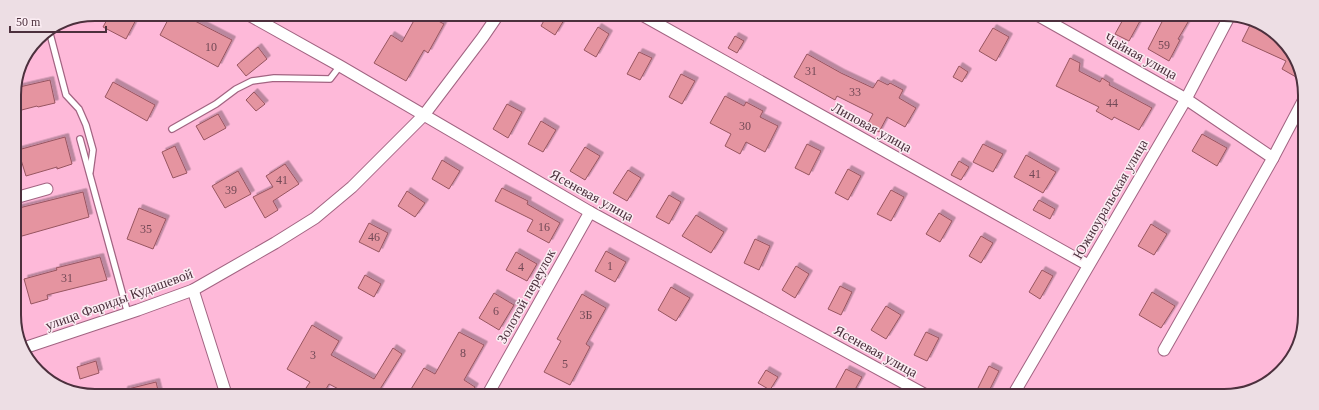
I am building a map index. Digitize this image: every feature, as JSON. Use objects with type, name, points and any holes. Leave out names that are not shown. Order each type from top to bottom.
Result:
[{"type":"street","name":"Ясеневая улица","points":[[260,21],[340,66],[590,212],[915,389]]},
{"type":"street","name":"улица Фариды Кудашевой","points":[[28,347],[128,314],[193,290],[275,244],[315,218],[352,187],[424,115],[494,21]]},
{"type":"street","name":"Липовая улица","points":[[653,21],[1088,266]]},
{"type":"street","name":"Чайная улица","points":[[1048,21],[1186,99],[1273,158]]},
{"type":"street","name":"Южноуральская улица","points":[[1016,389],[1186,99],[1227,21]]},
{"type":"street","points":[[1164,350],[1298,111]]},
{"type":"street","points":[[21,196],[47,189]]},
{"type":"street","name":"Золотой переулок","points":[[491,389],[590,212]]},
{"type":"street","points":[[193,290],[224,389]]},
{"type":"lane","points":[[50,36],[66,95],[79,109],[86,125],[93,150],[89,175]]},
{"type":"lane","points":[[172,129],[216,104],[236,89],[252,81],[274,78],[330,79],[340,66]]},
{"type":"lane","points":[[80,139],[128,314]]},
{"type":"building","points":[[106,21],[135,21],[126,39],[103,27]]},
{"type":"building","points":[[167,21],[195,21],[232,40],[218,67],[160,35]]},
{"type":"building","points":[[414,21],[438,21],[444,24],[428,53],[424,50],[406,81],[374,63],[391,35],[402,42]]},
{"type":"building","points":[[544,21],[563,21],[555,35],[541,26]]},
{"type":"building","points":[[1122,21],[1140,21],[1129,41],[1115,34]]},
{"type":"building","points":[[1162,21],[1189,21],[1178,39],[1180,40],[1169,61],[1148,49]]},
{"type":"building","points":[[1250,26],[1269,36],[1286,54],[1296,77],[1282,69],[1286,61],[1242,41]]},
{"type":"building","points":[[598,27],[609,34],[596,57],[584,50]]},
{"type":"building","points":[[993,28],[1009,37],[996,61],[979,51]]},
{"type":"building","points":[[735,36],[744,41],[737,53],[728,48]]},
{"type":"building","points":[[258,47],[267,59],[246,76],[237,65]]},
{"type":"building","points":[[639,52],[652,58],[640,80],[627,74]]},
{"type":"building","points":[[807,54],[841,73],[873,88],[878,80],[888,85],[890,83],[903,90],[899,98],[916,108],[905,127],[887,117],[879,132],[867,125],[873,114],[837,96],[835,100],[794,77]]},
{"type":"building","points":[[1070,58],[1080,63],[1079,71],[1100,82],[1102,78],[1110,83],[1109,85],[1152,108],[1139,130],[1114,117],[1112,120],[1096,111],[1099,107],[1056,86]]},
{"type":"building","points":[[959,66],[968,72],[962,82],[953,77]]},
{"type":"building","points":[[681,74],[695,81],[682,104],[669,97]]},
{"type":"building","points":[[50,80],[55,103],[21,110],[21,87]]},
{"type":"building","points":[[113,82],[155,105],[147,121],[105,97]]},
{"type":"building","points":[[254,92],[265,104],[256,111],[246,100]]},
{"type":"building","points":[[725,96],[744,106],[746,102],[763,111],[760,117],[778,126],[765,152],[746,142],[740,154],[725,146],[731,134],[710,123]]},
{"type":"building","points":[[507,104],[522,112],[508,138],[493,129]]},
{"type":"building","points":[[218,114],[226,128],[204,140],[196,126]]},
{"type":"building","points":[[541,121],[556,130],[543,152],[528,144]]},
{"type":"building","points":[[1202,134],[1227,148],[1217,166],[1192,151]]},
{"type":"building","points":[[65,137],[72,164],[26,176],[21,160],[21,149]]},
{"type":"building","points":[[807,144],[821,151],[809,175],[795,168]]},
{"type":"building","points":[[983,144],[1003,154],[993,172],[973,162]]},
{"type":"building","points":[[175,146],[187,173],[173,178],[162,152]]},
{"type":"building","points":[[585,147],[600,156],[585,180],[570,171]]},
{"type":"building","points":[[1026,155],[1056,172],[1043,193],[1014,177]]},
{"type":"building","points":[[442,160],[460,171],[449,189],[432,179]]},
{"type":"building","points":[[959,161],[969,167],[961,180],[951,175]]},
{"type":"building","points":[[285,164],[299,184],[273,201],[278,210],[265,218],[253,197],[273,187],[266,176]]},
{"type":"building","points":[[848,169],[861,176],[848,200],[835,193]]},
{"type":"building","points":[[628,170],[641,178],[627,201],[613,193]]},
{"type":"building","points":[[238,171],[251,194],[225,208],[212,186]]},
{"type":"building","points":[[502,188],[528,201],[527,204],[560,223],[549,243],[527,231],[533,220],[495,201]]},
{"type":"building","points":[[891,190],[904,197],[891,221],[877,214]]},
{"type":"building","points":[[407,191],[425,203],[415,217],[398,206]]},
{"type":"building","points":[[83,192],[89,217],[21,236],[21,208]]},
{"type":"building","points":[[669,195],[681,202],[669,224],[656,217]]},
{"type":"building","points":[[1039,200],[1055,209],[1050,219],[1033,210]]},
{"type":"building","points":[[139,208],[166,219],[153,249],[127,239]]},
{"type":"building","points":[[939,213],[952,221],[940,242],[926,234]]},
{"type":"building","points":[[696,215],[724,232],[711,253],[682,236]]},
{"type":"building","points":[[369,223],[388,233],[379,252],[359,242]]},
{"type":"building","points":[[1151,224],[1167,234],[1154,255],[1138,246]]},
{"type":"building","points":[[981,236],[993,243],[981,263],[969,256]]},
{"type":"building","points":[[755,239],[770,246],[759,270],[744,263]]},
{"type":"building","points":[[606,251],[626,262],[615,282],[595,271]]},
{"type":"building","points":[[516,252],[537,264],[527,281],[506,270]]},
{"type":"building","points":[[100,257],[107,280],[47,295],[48,299],[31,304],[24,279],[57,270],[56,268]]},
{"type":"building","points":[[796,266],[809,274],[795,298],[782,290]]},
{"type":"building","points":[[1042,270],[1053,276],[1040,299],[1029,292]]},
{"type":"building","points":[[365,275],[381,284],[374,297],[358,288]]},
{"type":"building","points":[[840,286],[852,292],[841,315],[828,309]]},
{"type":"building","points":[[671,287],[690,298],[676,321],[658,310]]},
{"type":"building","points":[[1152,292],[1175,306],[1161,328],[1139,315]]},
{"type":"building","points":[[494,293],[514,305],[499,330],[479,318]]},
{"type":"building","points":[[582,294],[606,308],[586,344],[590,347],[570,385],[544,372],[561,341],[557,339]]},
{"type":"building","points":[[886,306],[901,315],[886,339],[871,330]]},
{"type":"building","points":[[312,325],[339,341],[331,355],[374,379],[393,348],[402,354],[380,389],[338,389],[329,384],[326,389],[305,389],[310,382],[287,369]]},
{"type":"building","points":[[459,332],[484,345],[464,380],[475,387],[474,389],[411,389],[424,368],[435,374]]},
{"type":"building","points":[[926,332],[939,338],[927,361],[914,355]]},
{"type":"building","points":[[96,361],[99,373],[80,379],[77,367]]},
{"type":"building","points":[[989,366],[999,371],[990,389],[978,389]]},
{"type":"building","points":[[846,369],[862,377],[855,389],[835,389]]},
{"type":"building","points":[[766,370],[778,377],[771,389],[758,383]]},
{"type":"building","points":[[156,382],[158,389],[128,389]]}]
